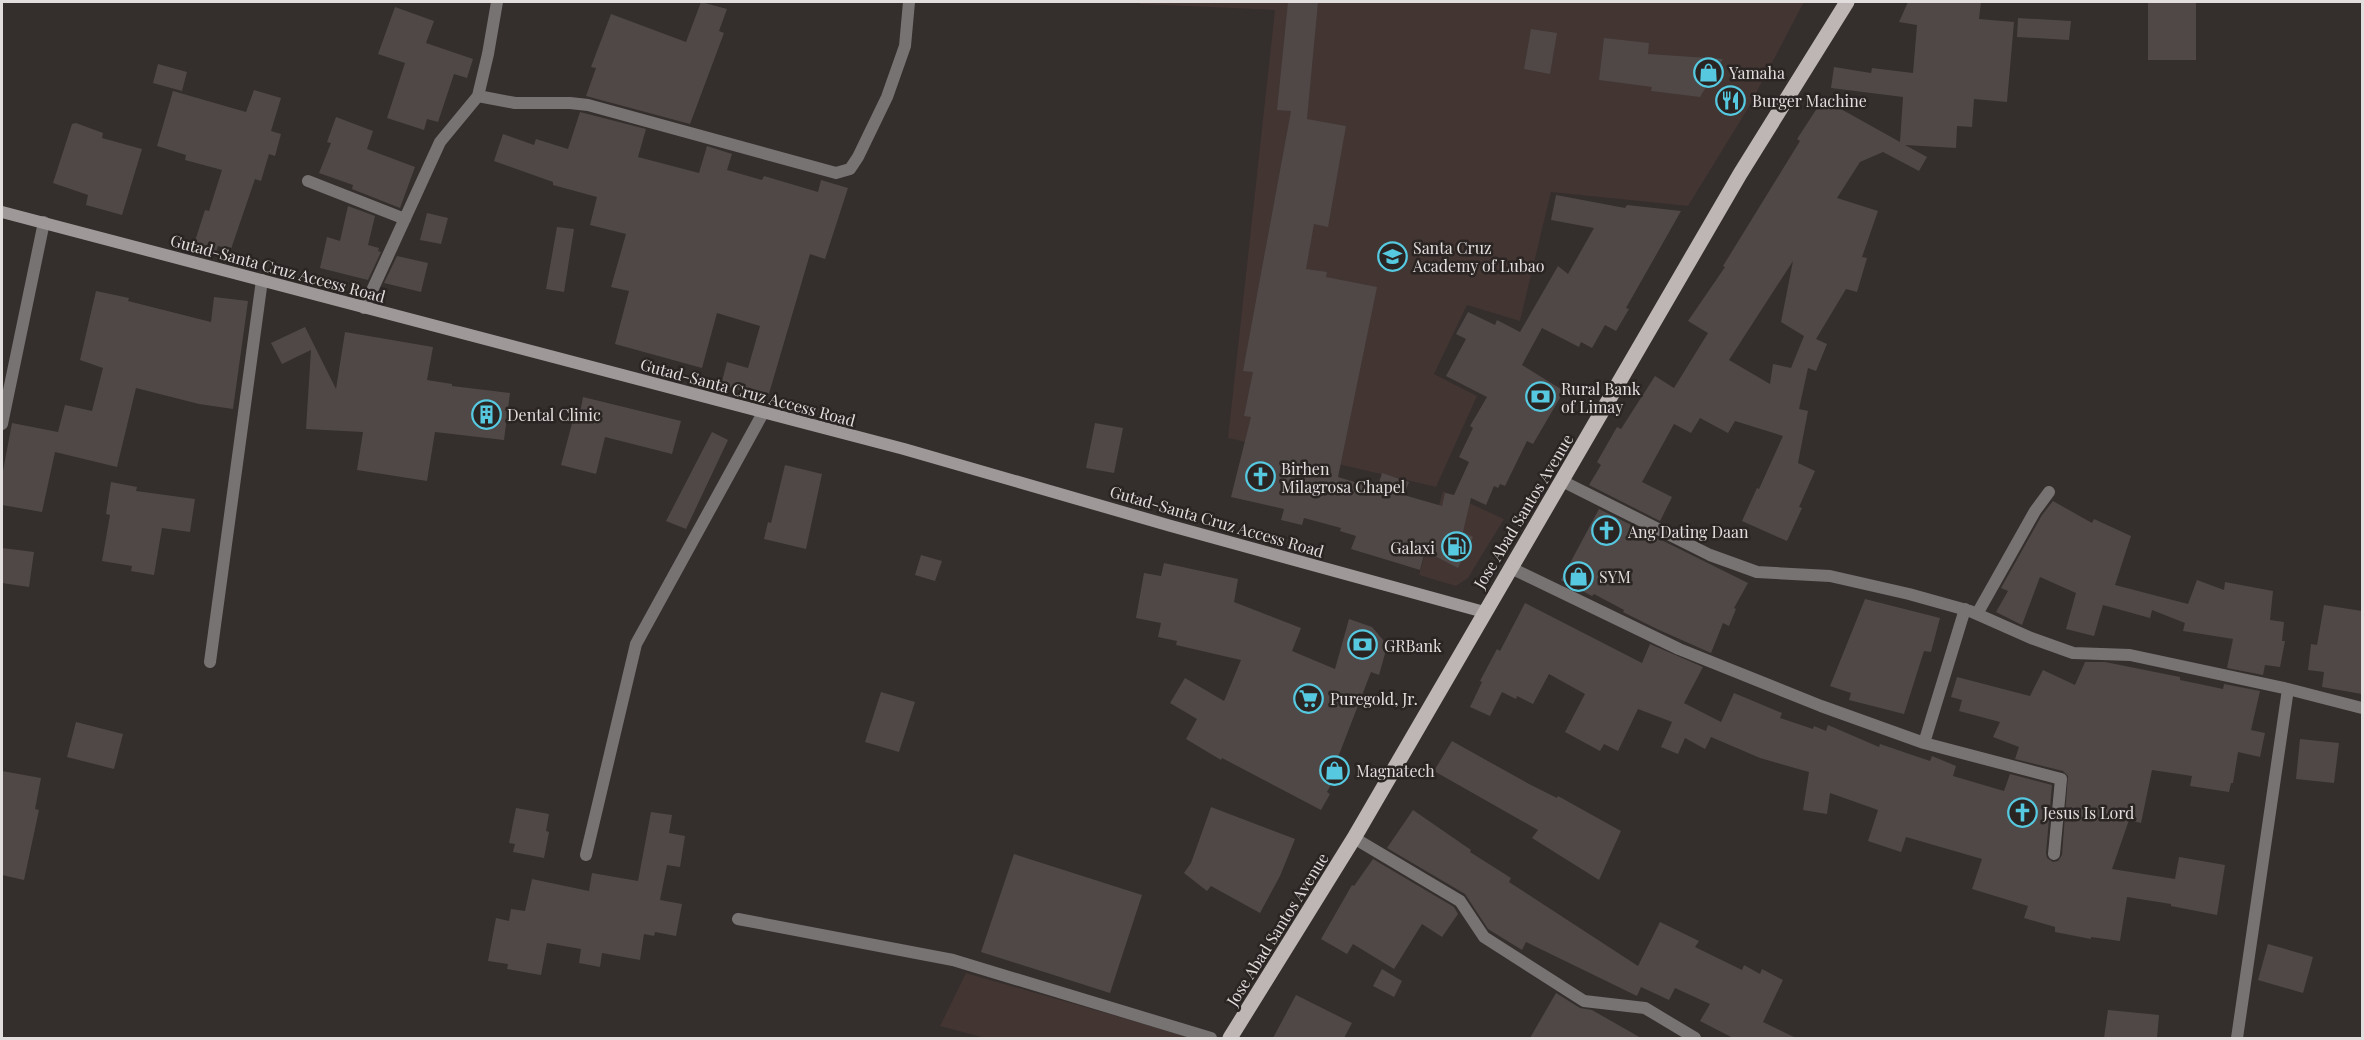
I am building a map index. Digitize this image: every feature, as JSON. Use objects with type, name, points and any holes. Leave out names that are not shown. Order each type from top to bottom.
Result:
[{"type":"main road","name":"Jose Abad Santos Avenue","points":[[1230,1038],[1354,838],[1740,174],[1847,2]]},
{"type":"main road","name":"Gutad-Santa Cruz Access Road","points":[[2,212],[915,452],[1171,526],[1484,612]]},
{"type":"street","points":[[364,308],[440,142],[478,96],[497,2]]},
{"type":"street","points":[[478,96],[515,103],[588,105],[836,173],[850,169],[858,157],[886,97],[905,46],[909,2]]},
{"type":"street","points":[[308,181],[405,219]]},
{"type":"street","points":[[2,424],[44,222]]},
{"type":"street","points":[[210,662],[262,280]]},
{"type":"street","points":[[586,855],[636,644],[763,413]]},
{"type":"street","points":[[1562,481],[1710,555],[1757,572],[1830,576],[1971,611],[2031,638],[2073,653],[2130,655],[2288,689],[2362,708]]},
{"type":"street","points":[[1924,743],[1971,611],[2049,492]]},
{"type":"street","points":[[1511,568],[1678,649],[1821,706],[1924,743],[2061,779],[2054,854]]},
{"type":"street","points":[[2237,1038],[2288,689]]},
{"type":"street","points":[[1354,838],[1460,901],[1484,937],[1584,1000],[1645,1008],[1695,1038]]},
{"type":"street","points":[[738,919],[953,960],[1211,1038]]},
{"type":"shaded area","name":"Santa Cruz Academy of Lubao","points":[[1140,2],[1804,2],[1747,110],[1688,206],[1551,192],[1520,321],[1467,305],[1434,374],[1477,396],[1436,487],[1228,438],[1275,10],[1140,4]]},
{"type":"shaded area","name":"Galaxi","points":[[1443,491],[1504,519],[1468,578],[1456,586],[1419,575]]},
{"type":"shaded area","points":[[966,973],[1193,1038],[985,1038],[940,1026]]},
{"type":"building","points":[[701,2],[727,9],[719,31],[724,33],[690,124],[586,96],[596,68],[591,67],[611,14],[686,42]]},
{"type":"building","points":[[1288,2],[1318,2],[1307,119],[1346,126],[1328,227],[1314,224],[1306,269],[1327,272],[1326,277],[1377,287],[1338,477],[1377,489],[1382,473],[1409,482],[1404,495],[1442,506],[1445,493],[1454,495],[1469,462],[1459,457],[1473,428],[1470,426],[1487,397],[1446,376],[1466,339],[1456,334],[1468,312],[1495,325],[1497,320],[1520,332],[1558,266],[1568,274],[1594,228],[1551,220],[1556,195],[1625,208],[1627,205],[1681,211],[1626,308],[1629,309],[1616,331],[1605,325],[1592,348],[1581,342],[1579,347],[1542,328],[1522,365],[1564,391],[1533,444],[1527,441],[1505,486],[1500,484],[1498,488],[1494,486],[1486,505],[1471,498],[1463,532],[1473,537],[1458,568],[1425,551],[1420,570],[1351,549],[1356,536],[1340,531],[1341,528],[1304,518],[1302,525],[1281,520],[1284,509],[1231,497],[1251,417],[1244,416],[1253,372],[1243,371],[1291,111],[1277,110]]},
{"type":"building","points":[[1908,2],[1981,2],[1979,19],[2014,22],[2007,102],[1974,99],[1972,127],[1957,126],[1956,148],[1905,145],[1927,157],[1919,171],[1883,152],[1860,162],[1837,198],[1878,211],[1862,257],[1867,258],[1857,292],[1846,289],[1816,339],[1827,344],[1816,371],[1808,368],[1799,409],[1808,411],[1798,463],[1815,471],[1787,541],[1742,521],[1783,436],[1735,421],[1728,433],[1700,418],[1691,433],[1674,424],[1642,482],[1672,497],[1660,521],[1589,485],[1601,465],[1597,462],[1617,427],[1621,429],[1655,376],[1674,388],[1708,333],[1688,321],[1725,267],[1723,266],[1800,141],[1797,139],[1823,99],[1900,142],[1903,97],[1831,88],[1834,67],[1871,73],[1872,68],[1913,73],[1917,25],[1899,22]],"holes":[[[1793,261],[1781,322],[1804,336],[1791,368],[1773,364],[1770,384],[1729,360]]]},
{"type":"building","points":[[2148,2],[2196,2],[2196,60],[2148,60]]},
{"type":"building","points":[[395,7],[434,21],[426,43],[473,59],[467,78],[454,74],[438,122],[427,119],[424,130],[387,118],[405,63],[378,54]]},
{"type":"building","points":[[2018,18],[2071,21],[2069,40],[2017,37]]},
{"type":"building","points":[[1531,29],[1557,33],[1550,74],[1524,69]]},
{"type":"building","points":[[1604,38],[1649,43],[1648,54],[1723,59],[1700,97],[1651,91],[1652,87],[1599,80]]},
{"type":"building","points":[[158,64],[187,72],[182,91],[153,83]]},
{"type":"building","points":[[254,90],[281,98],[271,131],[281,134],[275,156],[269,154],[261,181],[255,179],[231,249],[218,246],[216,252],[194,244],[205,210],[209,211],[222,170],[185,160],[186,155],[157,146],[173,91],[246,112]]},
{"type":"building","points":[[580,112],[646,129],[638,157],[699,173],[707,146],[732,154],[727,170],[762,180],[764,176],[818,192],[821,180],[848,188],[825,259],[810,254],[768,397],[721,385],[727,362],[748,368],[760,326],[717,313],[702,368],[615,344],[629,291],[611,287],[626,234],[590,225],[597,197],[553,185],[553,182],[494,161],[503,134],[534,145],[536,139],[568,149]]},
{"type":"building","points":[[336,117],[373,131],[367,149],[415,167],[400,208],[352,189],[353,185],[319,173],[331,143],[327,142]]},
{"type":"building","points":[[76,123],[103,133],[102,138],[142,149],[122,215],[86,205],[88,195],[53,183],[72,124]]},
{"type":"building","points":[[348,206],[375,216],[368,245],[379,248],[378,251],[381,252],[368,280],[320,268],[327,237],[340,241]]},
{"type":"building","points":[[427,213],[448,218],[441,244],[420,240]]},
{"type":"building","points":[[557,227],[574,229],[564,292],[546,289]]},
{"type":"building","points":[[397,256],[428,263],[421,292],[384,283]]},
{"type":"building","points":[[96,291],[129,298],[128,301],[211,322],[214,297],[248,301],[233,409],[199,404],[136,388],[117,467],[55,452],[42,512],[2,505],[2,476],[12,423],[58,432],[65,405],[92,411],[103,368],[80,360]]},
{"type":"building","points":[[305,327],[336,389],[345,332],[433,347],[427,380],[452,384],[452,386],[510,393],[504,440],[435,432],[427,481],[357,470],[363,432],[306,429],[311,350],[282,364],[271,343]]},
{"type":"building","points":[[583,397],[681,421],[672,454],[605,437],[596,474],[561,465],[575,412],[580,413]]},
{"type":"building","points":[[1095,423],[1123,428],[1114,473],[1086,468]]},
{"type":"building","points":[[712,432],[728,440],[686,529],[666,521]]},
{"type":"building","points":[[785,465],[822,474],[806,549],[764,539],[768,522],[771,523]]},
{"type":"building","points":[[111,482],[137,487],[136,491],[195,499],[190,532],[162,528],[154,575],[131,571],[132,566],[102,561],[110,515],[106,514]]},
{"type":"building","points":[[2053,501],[2092,523],[2094,519],[2131,536],[2115,585],[2188,604],[2197,580],[2224,590],[2225,582],[2273,591],[2270,620],[2284,622],[2282,641],[2285,641],[2280,667],[2265,665],[2263,675],[2227,668],[2233,639],[2183,631],[2185,623],[2152,610],[2150,618],[2103,605],[2094,636],[2066,629],[2076,593],[2040,577],[2022,625],[1996,612],[2008,591],[2001,588],[2042,515]]},
{"type":"building","points":[[1599,509],[1748,583],[1734,608],[1736,609],[1729,626],[1723,623],[1711,653],[1657,629],[1594,594],[1592,596],[1561,580]]},
{"type":"building","points":[[2,548],[34,552],[29,587],[2,583]]},
{"type":"building","points":[[921,555],[942,561],[935,581],[915,575]]},
{"type":"building","points":[[1164,563],[1238,579],[1234,602],[1301,628],[1292,651],[1335,669],[1349,619],[1372,627],[1383,640],[1386,650],[1379,675],[1371,672],[1335,765],[1340,768],[1327,792],[1330,794],[1321,810],[1222,758],[1221,760],[1186,739],[1197,719],[1170,703],[1185,678],[1224,701],[1241,660],[1176,645],[1177,641],[1158,637],[1161,623],[1136,618],[1144,573],[1161,576]]},
{"type":"building","points":[[1865,599],[1940,618],[1931,652],[1924,651],[1904,714],[1849,700],[1851,693],[1830,686]]},
{"type":"building","points":[[1525,603],[1642,663],[1650,644],[1703,667],[1684,703],[1721,722],[1734,693],[1782,713],[1780,718],[1813,729],[1814,726],[1826,731],[1828,725],[1879,747],[1880,744],[1930,761],[1932,756],[1956,766],[1953,776],[2004,791],[2010,774],[2052,785],[2046,853],[2047,858],[2053,862],[2058,861],[2062,855],[2068,776],[2063,771],[2015,759],[2019,747],[1993,737],[2000,722],[1959,711],[1962,700],[1951,697],[1957,677],[2030,696],[2043,670],[2075,685],[2085,662],[2105,662],[2180,677],[2180,680],[2223,689],[2224,684],[2260,691],[2251,730],[2265,733],[2260,757],[2238,752],[2233,783],[2231,783],[2229,792],[2190,786],[2192,776],[2152,770],[2141,823],[2129,820],[2112,869],[2175,879],[2179,857],[2225,865],[2217,915],[2127,897],[2120,941],[2091,937],[2091,939],[2055,932],[2055,927],[2024,918],[2028,906],[1972,889],[1982,859],[1906,837],[1901,852],[1868,841],[1878,810],[1830,793],[1827,814],[1803,810],[1809,772],[1760,758],[1711,737],[1705,749],[1685,738],[1678,754],[1661,747],[1672,722],[1638,709],[1618,751],[1604,744],[1600,751],[1565,732],[1585,694],[1549,674],[1533,704],[1502,692],[1490,716],[1470,707],[1482,682],[1480,681],[1497,649],[1500,651]]},
{"type":"building","points":[[2324,605],[2362,611],[2362,694],[2322,687],[2324,672],[2308,670],[2311,644],[2317,645]]},
{"type":"building","points":[[881,692],[915,702],[899,752],[865,742]]},
{"type":"building","points":[[76,722],[123,734],[114,769],[67,757]]},
{"type":"building","points":[[2300,739],[2339,743],[2334,783],[2296,779]]},
{"type":"building","points":[[1452,741],[1621,831],[1599,880],[1532,838],[1538,830],[1434,771]]},
{"type":"building","points":[[2,771],[41,778],[35,809],[39,810],[24,880],[2,875]]},
{"type":"building","points":[[1211,807],[1295,839],[1280,876],[1260,913],[1211,886],[1207,891],[1184,873],[1191,863]]},
{"type":"building","points":[[516,808],[549,814],[546,831],[549,832],[544,858],[513,852],[515,844],[509,843]]},
{"type":"building","points":[[1413,810],[1471,850],[1470,852],[1511,878],[1509,882],[1638,966],[1660,922],[1699,941],[1695,947],[1742,970],[1744,965],[1760,974],[1762,969],[1783,980],[1763,1022],[1796,1038],[1733,1038],[1700,1021],[1710,1004],[1675,988],[1669,1000],[1641,987],[1637,996],[1526,942],[1522,950],[1488,929],[1465,894],[1387,848]]},
{"type":"building","points":[[651,812],[672,815],[669,833],[685,836],[680,867],[667,865],[660,900],[682,904],[676,936],[655,932],[654,936],[644,934],[640,960],[602,953],[600,967],[579,963],[581,949],[547,943],[541,975],[507,969],[508,964],[488,961],[496,918],[509,921],[511,909],[525,911],[532,879],[589,891],[592,873],[638,881]]},
{"type":"building","points":[[1014,854],[1142,895],[1110,993],[981,952]]},
{"type":"building","points":[[1373,859],[1454,907],[1458,914],[1442,937],[1422,924],[1394,969],[1353,944],[1347,954],[1321,939],[1352,885],[1354,886]]},
{"type":"building","points":[[2268,944],[2313,957],[2303,993],[2258,980]]},
{"type":"building","points":[[1382,969],[1402,981],[1394,997],[1373,986]]},
{"type":"building","points":[[1556,993],[1580,1008],[1592,1010],[1641,1038],[1530,1038]]},
{"type":"building","points":[[1296,995],[1352,1023],[1344,1038],[1273,1038]]},
{"type":"building","points":[[2108,1010],[2159,1015],[2157,1038],[2104,1038]]},
{"type":"place","name":"Yamaha","points":[[1708,72]]},
{"type":"place","name":"Burger Machine","points":[[1731,100]]},
{"type":"place","name":"Santa Cruz Academy of Lubao","points":[[1392,256]]},
{"type":"place","name":"Rural Bank of Limay","points":[[1540,397]]},
{"type":"place","name":"Dental Clinic","points":[[486,414]]},
{"type":"place","name":"Birhen Milagrosa Chapel","points":[[1260,477]]},
{"type":"place","name":"Ang Dating Daan","points":[[1607,531]]},
{"type":"place","name":"Galaxi","points":[[1456,547]]},
{"type":"place","name":"SYM","points":[[1578,576]]},
{"type":"place","name":"GRBank","points":[[1363,645]]},
{"type":"place","name":"Puregold, Jr.","points":[[1309,698]]},
{"type":"place","name":"Magnatech","points":[[1335,770]]},
{"type":"place","name":"Jesus Is Lord","points":[[2022,812]]}]
